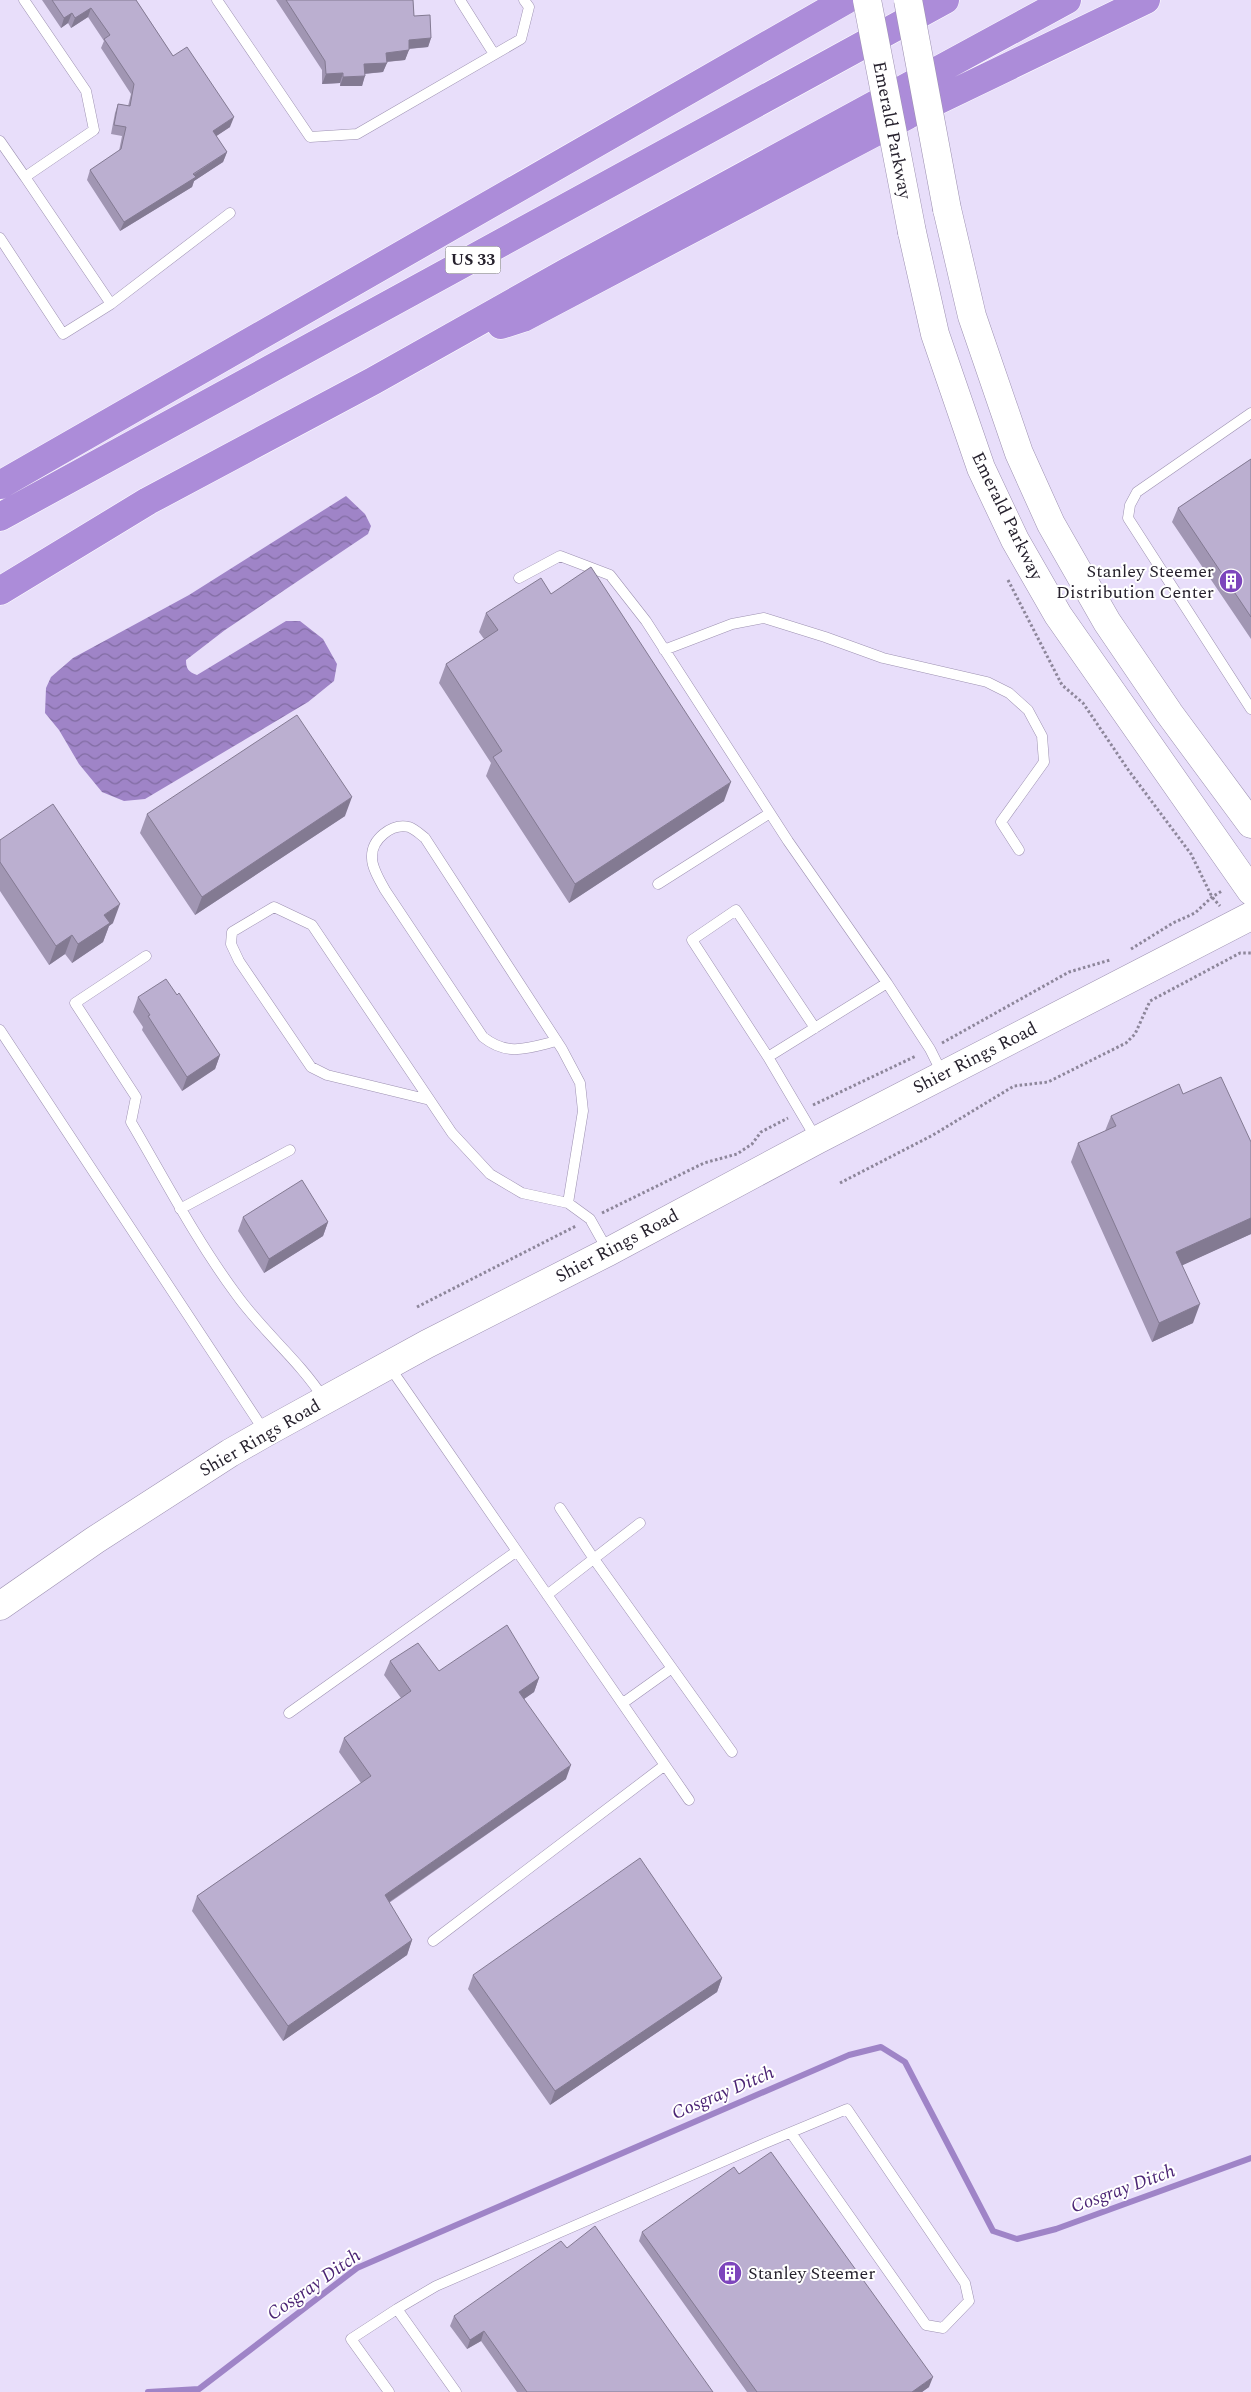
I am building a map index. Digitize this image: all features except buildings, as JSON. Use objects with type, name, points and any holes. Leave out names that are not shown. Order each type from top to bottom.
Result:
[{"type":"highway","points":[[0,485],[846,0]]},
{"type":"highway","name":"US 33","points":[[0,517],[945,0]]},
{"type":"highway","points":[[0,591],[148,500],[440,343],[1067,0]]},
{"type":"highway","points":[[440,343],[523,318],[908,115],[1146,0]]},
{"type":"main road","name":"Emerald Parkway","points":[[867,0],[912,232],[938,343],[980,468],[1015,540],[1058,615],[1251,891]]},
{"type":"main road","name":"Emerald Parkway","points":[[908,0],[948,209],[972,316],[1019,453],[1051,524],[1116,636],[1169,713],[1251,824]]},
{"type":"main road","name":"Shier Rings Road","points":[[0,1606],[95,1540],[230,1452],[388,1365],[608,1252],[942,1074],[1251,916]]},
{"type":"lane","points":[[24,0],[86,91],[94,130],[25,177]]},
{"type":"lane","points":[[217,0],[310,137],[357,134],[521,39],[529,7],[524,0]]},
{"type":"lane","points":[[460,0],[494,54]]},
{"type":"lane","points":[[0,141],[111,304]]},
{"type":"lane","points":[[0,238],[63,334],[111,304],[230,213]]},
{"type":"lane","points":[[1251,413],[1136,492],[1130,505],[1128,518],[1251,709]]},
{"type":"lane","points":[[519,578],[560,556],[610,575],[646,622],[770,813],[887,983],[930,1049],[942,1074]]},
{"type":"lane","points":[[664,650],[732,624],[764,618],[883,658],[987,682],[1009,692],[1028,710],[1042,736],[1044,762],[1001,822],[1019,850]]},
{"type":"lane","points":[[658,884],[770,813]]},
{"type":"lane","points":[[557,1040],[529,1048],[508,1050],[493,1045],[483,1037],[385,890],[376,873],[372,857],[376,842],[384,834],[395,827],[410,827],[425,838],[557,1040],[580,1082],[583,1111],[568,1203]]},
{"type":"lane","points":[[430,1100],[327,1075],[311,1067],[239,962],[231,944],[232,932],[274,906],[312,925],[430,1100],[452,1133],[490,1174],[522,1193],[568,1203],[590,1219],[608,1252]]},
{"type":"lane","points":[[816,1028],[736,910],[692,940],[768,1057],[817,1140]]},
{"type":"lane","points":[[146,956],[75,1003],[136,1097],[130,1122],[180,1209],[237,1296],[308,1374],[325,1400]]},
{"type":"lane","points":[[768,1057],[887,983]]},
{"type":"lane","points":[[0,1030],[265,1433]]},
{"type":"lane","points":[[180,1209],[290,1150]]},
{"type":"lane","points":[[388,1365],[689,1800]]},
{"type":"lane","points":[[560,1508],[594,1559],[732,1752]]},
{"type":"lane","points":[[548,1595],[640,1523]]},
{"type":"lane","points":[[290,1713],[517,1551]]},
{"type":"lane","points":[[622,1703],[672,1668]]},
{"type":"lane","points":[[433,1941],[666,1765]]},
{"type":"lane","points":[[389,2392],[351,2339],[397,2309],[436,2286],[791,2133],[847,2109],[965,2283],[969,2301],[943,2328],[926,2325],[791,2133]]},
{"type":"lane","points":[[397,2309],[456,2392]]},
{"type":"path","points":[[1125,952],[1173,923],[1195,913],[1212,896]]},
{"type":"path","points":[[840,1183],[933,1135],[1014,1086],[1048,1082],[1126,1043],[1135,1034],[1150,1000],[1240,953],[1251,953]]},
{"type":"path","points":[[417,1307],[704,1163],[737,1154],[752,1144],[761,1132],[801,1110],[930,1049],[1069,972],[1117,957]]},
{"type":"water","points":[[346,496],[365,514],[371,526],[368,534],[225,630],[186,660],[188,669],[191,673],[197,675],[286,621],[300,621],[323,639],[337,664],[334,681],[308,702],[145,799],[124,801],[102,792],[79,764],[59,730],[45,713],[46,688],[51,677],[73,658],[189,595]]},
{"type":"waterway","name":"Cosgray Ditch","points":[[148,2392],[199,2389],[357,2268],[849,2055],[881,2047],[905,2062],[993,2231],[1017,2239],[1056,2229],[1251,2158]]},
{"type":"place","name":"Stanley Steemer Distribution Center","points":[[1231,581]]},
{"type":"place","name":"Stanley Steemer","points":[[730,2273]]}]
